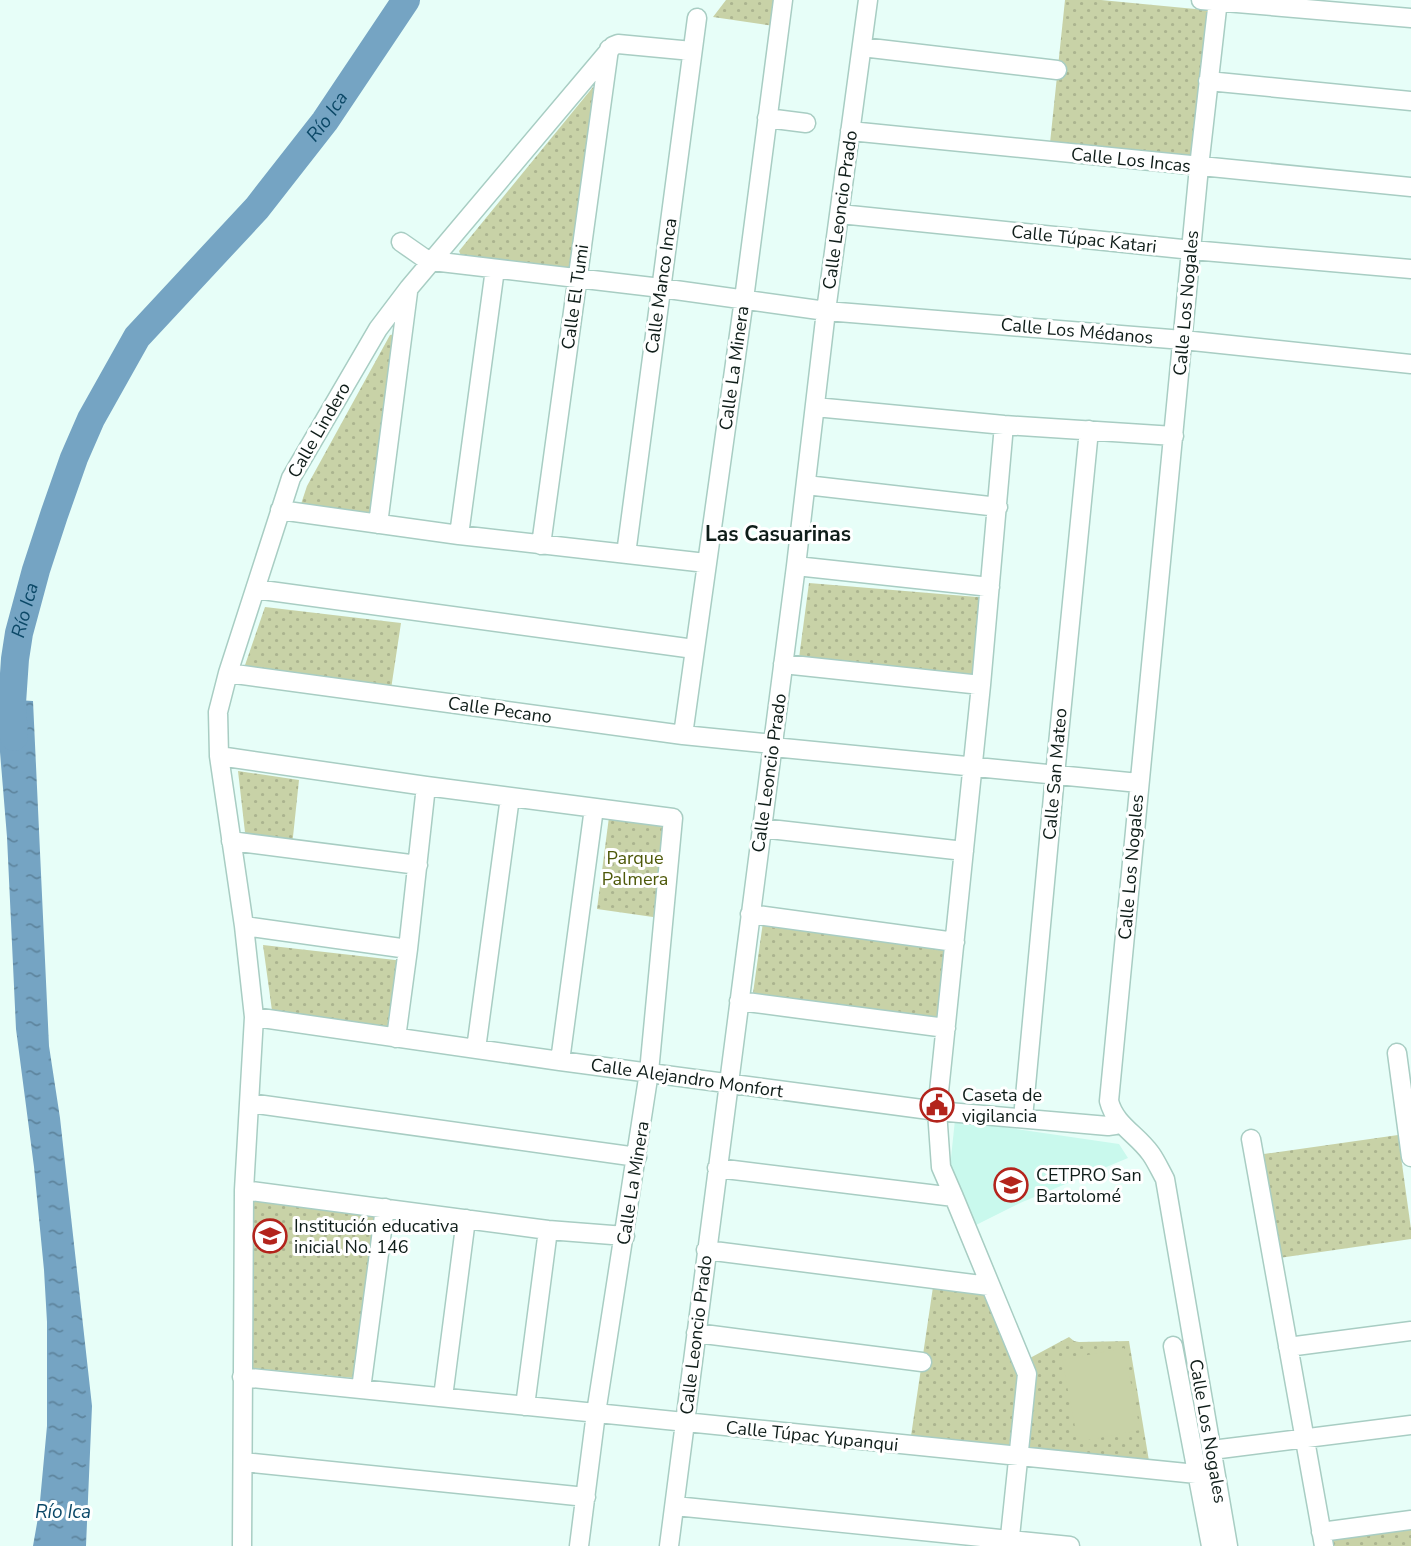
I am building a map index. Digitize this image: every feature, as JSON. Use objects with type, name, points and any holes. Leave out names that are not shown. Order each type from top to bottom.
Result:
[{"type":"street","name":"Calle La Minera","points":[[683,735],[783,0]]},
{"type":"street","name":"Calle Leoncio Prado","points":[[669,1546],[868,0]]},
{"type":"street","points":[[1212,1],[1411,18]]},
{"type":"street","name":"Calle Los Nogales","points":[[1212,1],[1208,81],[1109,1101],[1118,1120],[1150,1152],[1164,1179],[1212,1450],[1207,1475],[1228,1546]]},
{"type":"street","name":"Calle Manco Inca","points":[[626,555],[696,18]]},
{"type":"street","points":[[609,49],[618,44],[692,51]]},
{"type":"street","points":[[862,47],[1058,70]]},
{"type":"street","name":"Calle Lindero","points":[[242,1546],[244,1190],[254,1017],[244,926],[219,757],[218,716],[228,673],[288,485],[378,329],[409,288],[609,49]]},
{"type":"street","name":"Calle El Tumi","points":[[541,545],[609,49]]},
{"type":"street","points":[[1208,81],[1411,100]]},
{"type":"street","points":[[767,118],[806,123]]},
{"type":"street","name":"Calle Los Incas","points":[[850,131],[1411,187]]},
{"type":"street","name":"Calle Túpac Katari","points":[[840,214],[1411,269]]},
{"type":"street","points":[[401,242],[432,261]]},
{"type":"street","name":"Calle Los Médanos","points":[[432,261],[826,311],[1183,340],[1411,364]]},
{"type":"street","points":[[459,535],[495,269]]},
{"type":"street","points":[[378,524],[409,288]]},
{"type":"street","points":[[815,407],[1004,425],[1174,436]]},
{"type":"street","points":[[1004,425],[956,942],[937,1111],[940,1167],[1027,1374],[1010,1543]]},
{"type":"street","name":"Calle San Mateo","points":[[1023,1118],[1089,430]]},
{"type":"street","points":[[806,485],[998,507]]},
{"type":"street","points":[[280,510],[459,535],[706,563]]},
{"type":"street","points":[[796,566],[990,587]]},
{"type":"street","points":[[255,589],[694,649]]},
{"type":"street","points":[[783,664],[981,685]]},
{"type":"street","name":"Calle Pecano","points":[[228,673],[683,735],[1139,783]]},
{"type":"street","points":[[219,757],[594,808],[561,1061]]},
{"type":"street","points":[[396,1038],[426,786]]},
{"type":"street","points":[[477,1049],[510,797]]},
{"type":"street","name":"Calle La Minera","points":[[579,1546],[596,1413],[649,1072],[673,818],[594,808]]},
{"type":"street","points":[[761,828],[964,851]]},
{"type":"street","points":[[231,841],[418,865]]},
{"type":"street","points":[[750,914],[956,942]]},
{"type":"street","points":[[244,926],[408,949]]},
{"type":"street","points":[[739,1001],[946,1028]]},
{"type":"street","name":"Calle Alejandro Monfort","points":[[254,1017],[937,1111],[1108,1126],[1115,1125],[1118,1120]]},
{"type":"street","points":[[1397,1053],[1411,1157]]},
{"type":"street","points":[[250,1103],[637,1157]]},
{"type":"street","points":[[1251,1139],[1323,1539],[1411,1520]]},
{"type":"street","points":[[717,1168],[954,1197]]},
{"type":"street","points":[[244,1190],[548,1230],[625,1236]]},
{"type":"street","points":[[361,1389],[385,1208]]},
{"type":"street","points":[[443,1397],[466,1219]]},
{"type":"street","points":[[525,1406],[548,1230]]},
{"type":"street","points":[[706,1250],[989,1286]]},
{"type":"street","points":[[1288,1347],[1411,1331]]},
{"type":"street","points":[[696,1333],[922,1362]]},
{"type":"street","points":[[1173,1346],[1207,1475],[1211,1546]]},
{"type":"street","name":"Calle Túpac Yupanqui","points":[[242,1377],[1207,1475]]},
{"type":"street","points":[[1212,1450],[1411,1425]]},
{"type":"street","points":[[243,1462],[586,1497]]},
{"type":"street","points":[[674,1506],[1010,1543],[1069,1546]]},
{"type":"shaded area","name":"CETPRO San Bartolomé","points":[[955,1120],[1119,1144],[1128,1158],[1020,1203],[976,1225],[950,1167]]},
{"type":"green space","points":[[726,0],[785,0],[781,27],[713,17]]},
{"type":"green space","points":[[1065,0],[1101,0],[1216,11],[1198,158],[1050,143]]},
{"type":"green space","points":[[593,87],[599,90],[578,273],[462,258],[459,251]]},
{"type":"green space","points":[[396,334],[377,519],[299,510],[307,486],[390,335]]},
{"type":"green space","points":[[809,583],[989,598],[980,680],[799,658]]},
{"type":"green space","points":[[265,607],[401,623],[391,689],[244,668]]},
{"type":"green space","points":[[238,771],[299,780],[292,846],[246,841]]},
{"type":"green space","name":"Parque Palmera","points":[[609,817],[673,827],[660,918],[597,909]]},
{"type":"green space","points":[[763,922],[953,947],[947,1020],[753,993]]},
{"type":"green space","points":[[263,945],[404,961],[394,1032],[273,1018]]},
{"type":"green space","points":[[1398,1135],[1411,1239],[1279,1258],[1264,1154]]},
{"type":"green space","points":[[254,1199],[376,1215],[354,1378],[251,1368]]},
{"type":"green space","points":[[933,1287],[985,1293],[1019,1374],[1009,1447],[911,1436]]},
{"type":"green space","points":[[1069,1337],[1079,1342],[1129,1341],[1149,1461],[1031,1450],[1028,1447],[1036,1374],[1030,1358]]},
{"type":"green space","points":[[1124,1348],[1140,1430],[1078,1442],[1062,1360]]},
{"type":"green space","points":[[1411,1525],[1411,1546],[1332,1546],[1330,1538]]},
{"type":"water","name":"Río Ica","points":[[0,699],[33,701],[49,1046],[60,1118],[92,1406],[86,1546],[33,1546],[47,1426],[47,1322],[34,1167],[16,1029],[0,752]]},
{"type":"waterway","name":"Río Ica","points":[[14,737],[12,703],[19,633],[54,515],[91,419],[137,337],[257,208],[325,121],[406,0]]},
{"type":"place","name":"Caseta de vigilancia","points":[[937,1105]]},
{"type":"place","name":"CETPRO San Bartolomé","points":[[1011,1185]]},
{"type":"place","name":"Institución educativa inicial No. 146","points":[[270,1236]]},
{"type":"district","name":"Las Casuarinas","points":[[778,534]]}]
